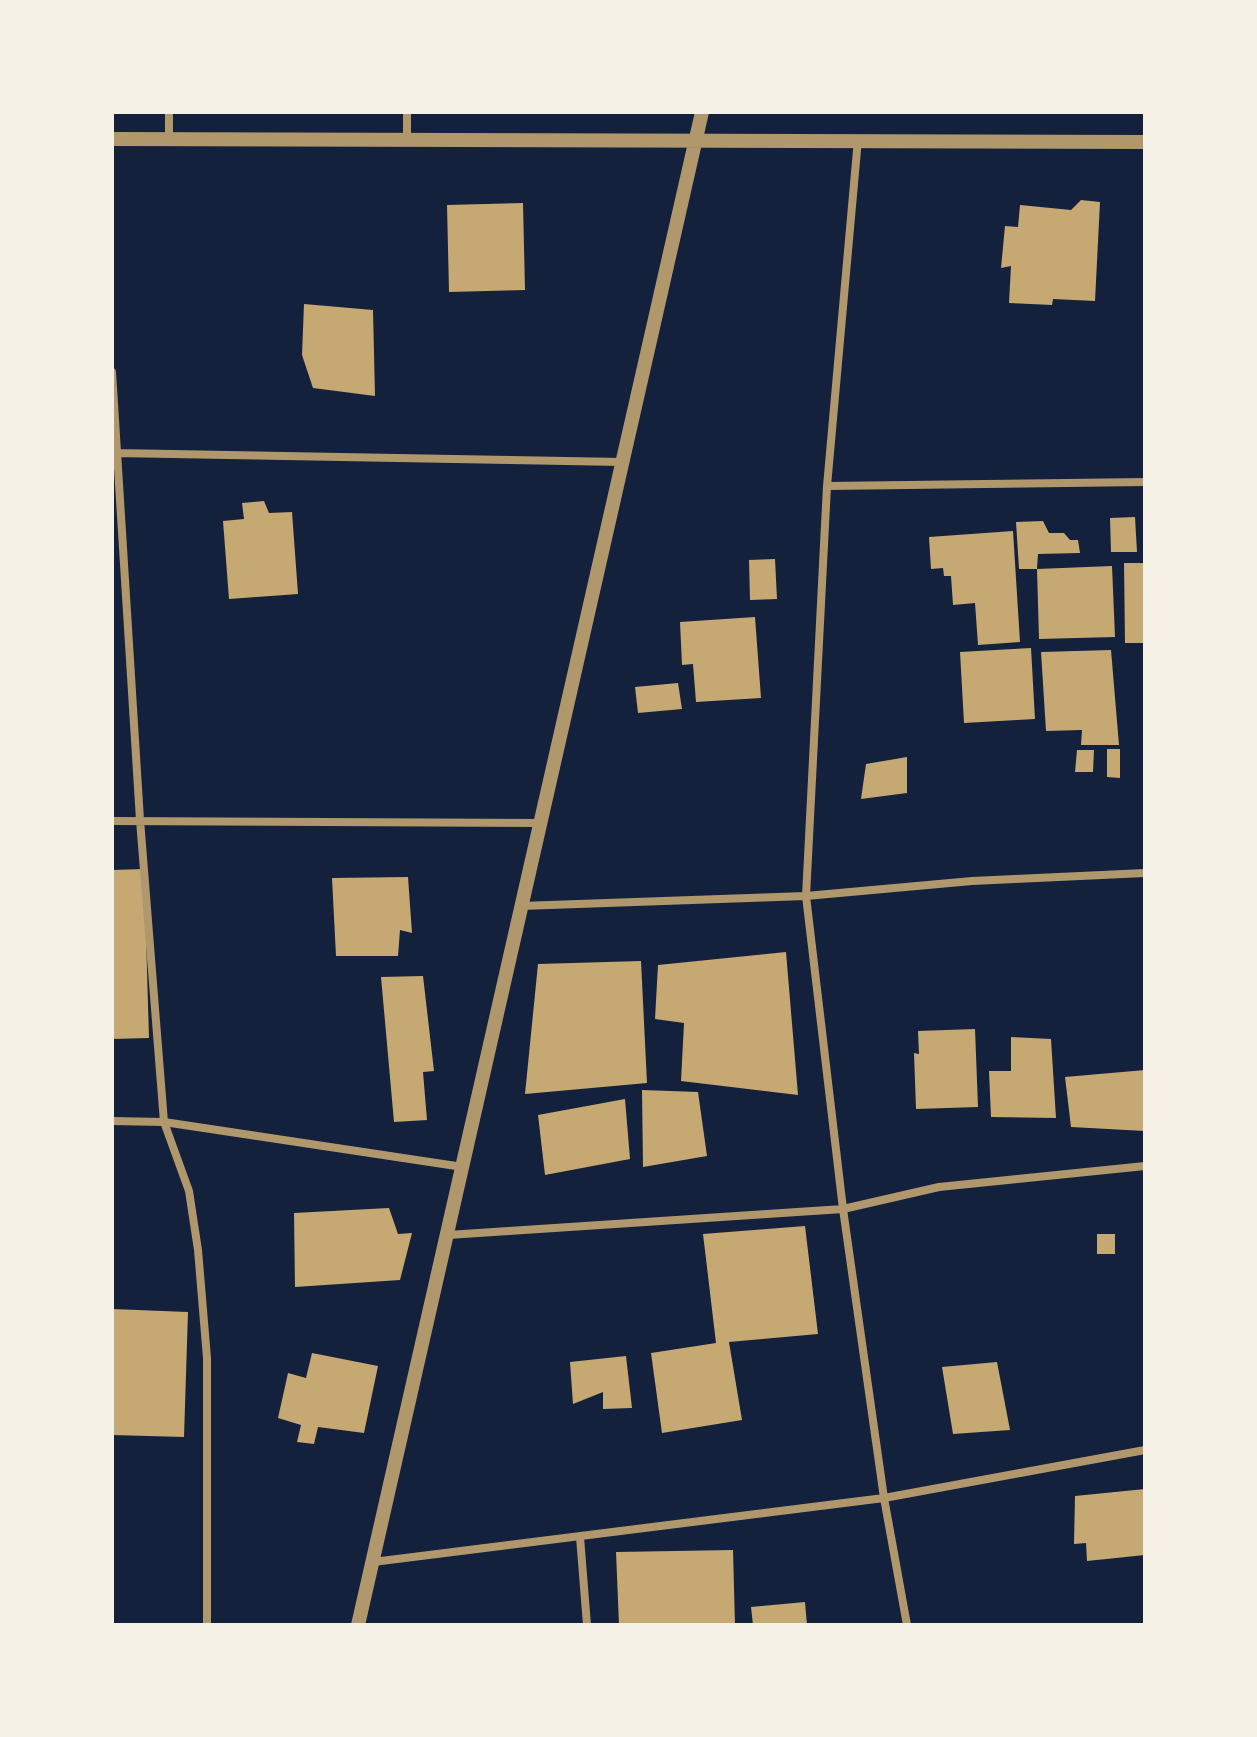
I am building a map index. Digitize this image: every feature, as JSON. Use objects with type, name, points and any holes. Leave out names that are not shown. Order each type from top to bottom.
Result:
[{"type":"street","points":[[169,112],[169,139]]},
{"type":"street","points":[[407,112],[407,139]]},
{"type":"street","points":[[358,1625],[693,139],[702,112]]},
{"type":"street","points":[[112,139],[1145,142]]},
{"type":"street","points":[[858,139],[827,486],[806,896],[843,1209],[884,1498],[907,1625]]},
{"type":"street","points":[[112,372],[140,820],[164,1122],[189,1191],[198,1250],[207,1358],[207,1625]]},
{"type":"street","points":[[116,453],[622,462]]},
{"type":"street","points":[[827,486],[1145,482]]},
{"type":"street","points":[[112,821],[539,823]]},
{"type":"street","points":[[520,906],[806,896],[972,881],[1145,873]]},
{"type":"street","points":[[112,1121],[164,1122],[463,1167]]},
{"type":"street","points":[[448,1235],[843,1209],[939,1187],[1145,1166]]},
{"type":"street","points":[[373,1562],[884,1498],[1145,1450]]},
{"type":"street","points":[[580,1537],[587,1625]]},
{"type":"building","points":[[1081,200],[1100,202],[1095,301],[1053,299],[1052,305],[1009,303],[1011,266],[1001,268],[1005,226],[1018,227],[1020,205],[1071,210]]},
{"type":"building","points":[[523,203],[525,290],[449,292],[447,205]]},
{"type":"building","points":[[304,304],[373,310],[375,396],[313,388],[302,355]]},
{"type":"building","points":[[264,501],[269,513],[292,512],[298,594],[229,599],[223,521],[244,519],[242,503]]},
{"type":"building","points":[[1135,517],[1137,552],[1111,552],[1110,518]]},
{"type":"building","points":[[1043,521],[1049,533],[1064,533],[1070,540],[1078,540],[1080,553],[1038,554],[1037,569],[1019,569],[1016,522]]},
{"type":"building","points":[[1013,531],[1020,642],[978,645],[975,603],[953,605],[951,576],[944,576],[943,568],[931,569],[929,537]]},
{"type":"building","points":[[775,559],[777,599],[750,600],[749,560]]},
{"type":"building","points":[[1124,563],[1145,563],[1145,643],[1125,643]]},
{"type":"building","points":[[1112,566],[1115,637],[1039,639],[1037,569]]},
{"type":"building","points":[[755,617],[761,698],[696,702],[693,664],[682,665],[680,622]]},
{"type":"building","points":[[1031,648],[1035,719],[964,723],[960,652]]},
{"type":"building","points":[[1111,650],[1119,745],[1081,745],[1082,730],[1046,731],[1041,652]]},
{"type":"building","points":[[678,683],[682,709],[638,713],[635,687]]},
{"type":"building","points":[[1107,749],[1120,749],[1120,778],[1107,777]]},
{"type":"building","points":[[1077,750],[1094,750],[1093,772],[1075,772]]},
{"type":"building","points":[[907,757],[907,793],[861,799],[866,764]]},
{"type":"building","points":[[144,869],[149,1038],[112,1039],[112,870]]},
{"type":"building","points":[[408,877],[412,933],[400,930],[398,956],[336,956],[332,878]]},
{"type":"building","points":[[786,952],[798,1095],[681,1081],[684,1023],[655,1019],[658,965]]},
{"type":"building","points":[[641,961],[647,1083],[525,1094],[538,964]]},
{"type":"building","points":[[423,976],[434,1071],[423,1072],[427,1120],[394,1122],[381,977]]},
{"type":"building","points":[[975,1029],[978,1107],[916,1109],[914,1053],[919,1054],[918,1031]]},
{"type":"building","points":[[1011,1037],[1051,1039],[1056,1118],[991,1117],[989,1071],[1011,1071]]},
{"type":"building","points":[[1145,1070],[1145,1131],[1071,1127],[1065,1077]]},
{"type":"building","points":[[642,1090],[698,1092],[707,1156],[643,1167]]},
{"type":"building","points":[[625,1099],[630,1159],[545,1175],[538,1115]]},
{"type":"building","points":[[389,1208],[398,1234],[412,1233],[400,1280],[295,1287],[294,1213]]},
{"type":"building","points":[[805,1226],[818,1334],[729,1342],[742,1420],[662,1433],[651,1353],[716,1343],[703,1234]]},
{"type":"building","points":[[1097,1234],[1115,1234],[1115,1254],[1097,1254]]},
{"type":"building","points":[[112,1309],[188,1312],[184,1437],[112,1435]]},
{"type":"building","points":[[312,1353],[378,1366],[364,1433],[318,1427],[314,1444],[297,1442],[301,1425],[278,1418],[288,1373],[306,1378]]},
{"type":"building","points":[[626,1356],[632,1408],[603,1409],[603,1392],[573,1404],[570,1362]]},
{"type":"building","points":[[997,1362],[1010,1430],[953,1434],[942,1367]]},
{"type":"building","points":[[1145,1489],[1145,1555],[1087,1561],[1086,1543],[1074,1544],[1075,1496]]},
{"type":"building","points":[[733,1550],[735,1625],[619,1625],[616,1552]]},
{"type":"building","points":[[805,1602],[807,1625],[753,1625],[751,1607]]}]
